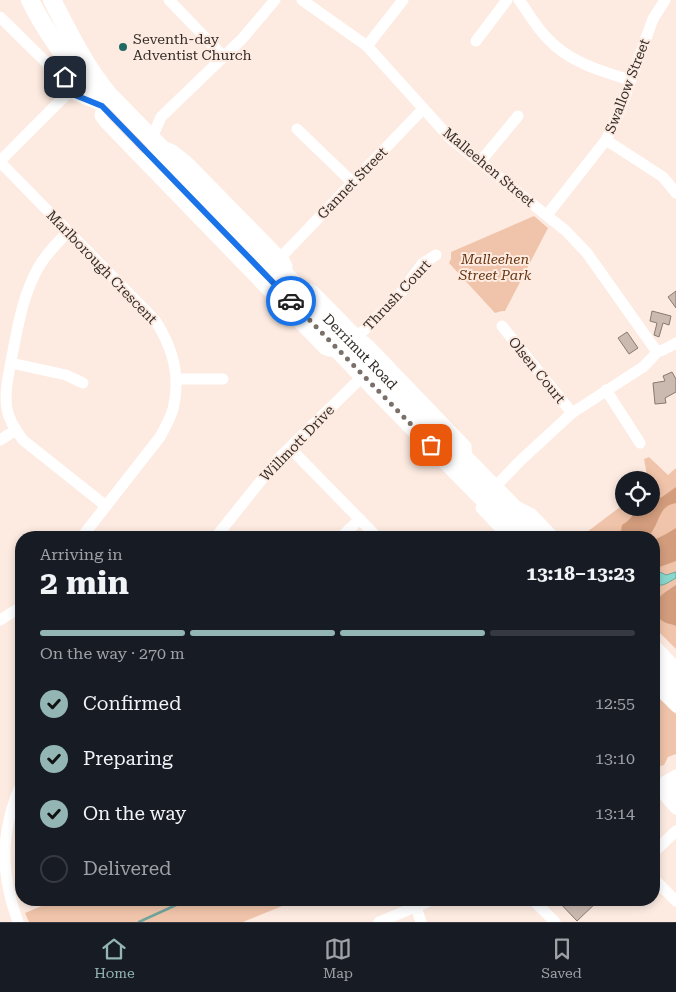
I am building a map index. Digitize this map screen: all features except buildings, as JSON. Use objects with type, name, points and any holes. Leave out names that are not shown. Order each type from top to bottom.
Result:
[{"type":"highway","name":"Derrimut Road","points":[[30,0],[39,19],[102,106],[283,279],[341,331],[391,405],[489,493],[510,504],[536,531]]},
{"type":"highway","points":[[52,0],[98,82],[154,142],[276,258],[266,262],[264,268],[283,279]]},
{"type":"highway","name":"Derrimut Road","points":[[283,279],[338,350],[369,370],[467,460],[517,531]]},
{"type":"highway","points":[[338,350],[343,343],[341,331]]},
{"type":"highway","points":[[660,656],[676,672]]},
{"type":"highway","points":[[660,678],[676,694]]},
{"type":"street","points":[[169,0],[224,57]]},
{"type":"street","points":[[127,115],[149,122],[161,117],[224,57],[253,27],[275,0]]},
{"type":"street","name":"Malleehen Street","points":[[302,0],[367,46],[450,138],[566,230],[587,253],[656,352]]},
{"type":"street","points":[[367,46],[402,0]]},
{"type":"street","points":[[476,41],[507,0]]},
{"type":"street","name":"Swallow Street","points":[[547,215],[606,140],[620,110],[653,19],[665,0]]},
{"type":"street","points":[[522,1],[546,37],[566,54],[597,70],[630,80]]},
{"type":"street","points":[[0,17],[59,74],[65,77]]},
{"type":"street","points":[[67,60],[65,77],[70,92],[102,106],[100,116],[104,123],[324,349],[334,352],[338,350]]},
{"type":"street","points":[[0,161],[70,92]]},
{"type":"street","name":"Gannet Street","points":[[276,258],[423,109]]},
{"type":"street","points":[[480,162],[518,116]]},
{"type":"street","points":[[154,142],[154,133],[161,117]]},
{"type":"street","points":[[297,129],[352,182]]},
{"type":"street","points":[[606,140],[663,177],[676,192]]},
{"type":"street","name":"Marlborough Crescent","points":[[0,161],[155,320],[163,333],[173,359],[177,380],[172,410],[160,437],[86,531]]},
{"type":"street","points":[[68,232],[53,247],[40,265],[32,280],[21,310],[6,389],[6,408],[9,418],[23,440],[106,506]]},
{"type":"street","name":"Thrush Court","points":[[358,336],[393,303],[422,264],[436,255]]},
{"type":"street","points":[[283,279],[314,290],[466,446],[467,460]]},
{"type":"street","name":"Olsen Court","points":[[502,326],[572,414]]},
{"type":"street","points":[[489,493],[572,414],[643,367],[656,352],[676,343]]},
{"type":"street","points":[[11,363],[66,375],[83,383]]},
{"type":"street","name":"Willmott Drive","points":[[220,531],[270,468],[369,370]]},
{"type":"street","points":[[177,380],[223,378]]},
{"type":"street","points":[[606,390],[640,444]]},
{"type":"street","points":[[391,405],[389,413],[391,416],[502,531]]},
{"type":"street","points":[[0,440],[16,430]]},
{"type":"street","points":[[290,448],[371,531]]},
{"type":"street","points":[[510,504],[532,514],[548,531]]},
{"type":"street","points":[[347,531],[360,519]]},
{"type":"street","points":[[0,620],[15,611]]},
{"type":"street","points":[[660,691],[676,707]]},
{"type":"street","points":[[676,777],[672,790],[676,799]]},
{"type":"street","points":[[676,777],[665,781],[663,787],[666,799],[676,809]]},
{"type":"street","points":[[15,798],[7,826],[2,859],[9,896],[18,922]]},
{"type":"street","points":[[660,845],[674,830]]},
{"type":"street","points":[[660,885],[676,901]]},
{"type":"street","points":[[539,906],[555,922]]},
{"type":"street","points":[[379,922],[416,907],[422,922]]},
{"type":"green space","name":"Malleehen Street Park","points":[[534,216],[548,228],[505,311],[495,313],[449,263],[451,252]]},
{"type":"green space","points":[[649,457],[668,475],[676,468],[676,649],[660,633],[660,531],[588,531],[615,511],[615,516],[660,516],[660,471],[646,471],[644,459]]},
{"type":"green space","points":[[660,698],[676,714],[676,754],[668,757],[664,765],[660,766]]},
{"type":"green space","points":[[42,906],[282,906],[243,922],[29,922],[25,913]]},
{"type":"shaded area","points":[[676,487],[676,503],[665,508],[660,516],[660,498]]},
{"type":"shaded area","points":[[632,516],[660,516],[652,531],[621,531],[622,525]]},
{"type":"shaded area","points":[[676,528],[676,561],[660,567],[660,537]]},
{"type":"shaded area","points":[[676,585],[676,626],[660,619],[660,597]]},
{"type":"water","points":[[660,572],[666,575],[676,572],[676,578],[664,585],[660,585]]},
{"type":"waterway","points":[[139,922],[174,906]]},
{"type":"way so far","points":[[291,301],[431,445]]},
{"type":"place","name":"Seventh-day Adventist Church","points":[[123,47]]},
{"type":"route","points":[[65,77],[67,90],[70,93],[102,106],[291,301]]}]
